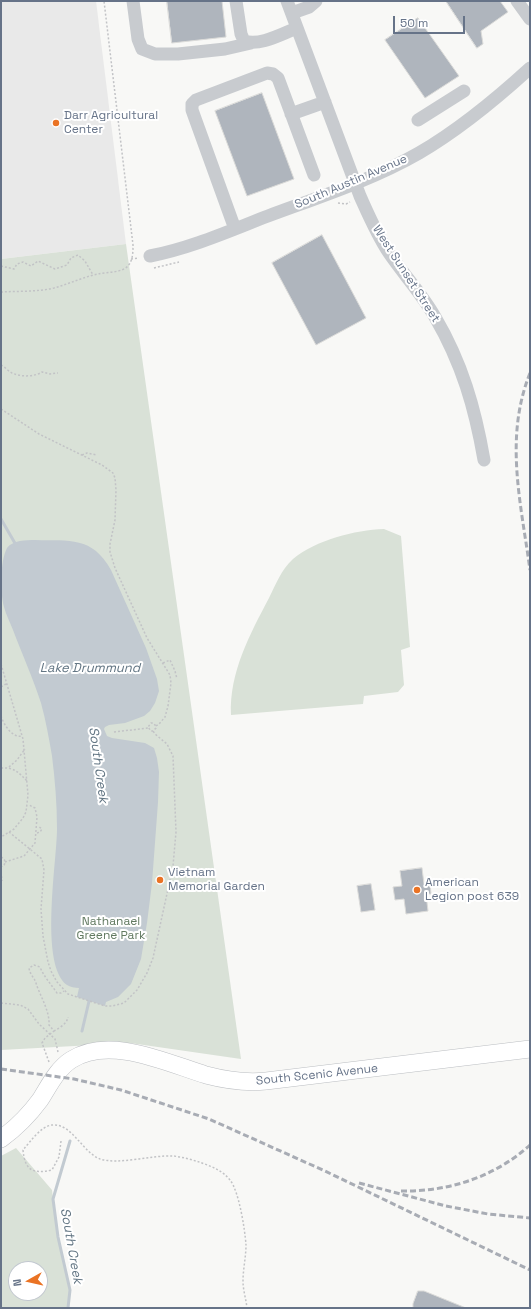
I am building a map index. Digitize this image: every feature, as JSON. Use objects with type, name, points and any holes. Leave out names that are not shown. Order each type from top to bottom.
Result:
[{"type":"main road","name":"South Scenic Avenue","points":[[1,1139],[30,1113],[63,1067],[78,1056],[90,1052],[115,1050],[124,1051],[153,1058],[206,1075],[248,1082],[530,1049]]},
{"type":"street","points":[[133,1],[138,40],[142,49],[155,54],[178,54],[225,49],[264,40],[297,28]]},
{"type":"street","points":[[236,1],[241,34],[244,41],[251,43]]},
{"type":"street","points":[[289,7],[309,7],[316,1]]},
{"type":"street","points":[[517,1],[530,19]]},
{"type":"street","name":"West Sunset Street","points":[[289,7],[355,183],[379,236],[435,316],[457,358],[471,396],[484,460]]},
{"type":"street","name":"South Austin Avenue","points":[[150,256],[179,249],[235,229],[355,183],[418,154],[471,120],[530,68]]},
{"type":"street","points":[[235,229],[192,110],[192,104],[196,100],[267,73],[273,74],[278,78],[314,175]]},
{"type":"street","points":[[418,120],[464,91]]},
{"type":"street","points":[[291,114],[325,102]]},
{"type":"path","points":[[1,292],[46,290],[93,275],[115,271],[127,266],[133,254],[134,245],[104,1]]},
{"type":"path","points":[[1,266],[14,269],[17,264],[23,262],[31,266],[38,261],[56,269],[67,265],[71,258],[78,255],[85,261],[93,275]]},
{"type":"path","points":[[1,365],[13,374],[29,376],[37,375],[42,372],[50,374],[58,373]]},
{"type":"path","points":[[1,409],[39,434],[108,469],[113,473],[116,490],[115,513],[110,552],[115,568],[148,638],[170,675],[171,684],[165,717],[153,731]]},
{"type":"path","points":[[82,456],[86,453],[97,455]]},
{"type":"path","points":[[163,662],[170,660],[177,679]]},
{"type":"path","points":[[1,664],[25,749],[28,782],[28,805],[26,812],[14,829],[1,837]]},
{"type":"path","points":[[1,687],[7,684]]},
{"type":"path","points":[[1,716],[14,735],[22,736]]},
{"type":"path","points":[[114,732],[148,727],[151,723],[156,726]]},
{"type":"path","points":[[9,832],[39,856],[43,864],[44,880],[42,923],[48,962],[57,982],[68,994],[105,1006],[124,1003],[137,990],[147,973],[153,958],[172,873],[176,832],[173,756],[167,744],[154,734],[148,727]]},
{"type":"path","points":[[1,768],[8,767],[17,760],[25,749]]},
{"type":"path","points":[[8,767],[13,769],[28,782]]},
{"type":"path","points":[[1,867],[5,862],[24,856],[35,844],[38,817],[35,808],[28,805]]},
{"type":"path","points":[[37,825],[42,829],[37,833]]},
{"type":"path","points":[[1,857],[5,862]]},
{"type":"path","points":[[1,872],[2,880]]},
{"type":"path","points":[[54,1031],[49,1025],[50,1020],[44,1001],[30,974],[30,968],[34,965],[40,967],[45,978],[51,983],[56,993],[61,993],[64,991]]},
{"type":"path","points":[[1,1003],[20,1005],[28,1009],[39,1024],[55,1039],[58,1052]]},
{"type":"path","points":[[51,1066],[42,1043],[45,1038],[61,1027],[68,1017]]},
{"type":"path","points":[[61,1141],[59,1157],[52,1170],[40,1172],[30,1168],[24,1162],[23,1150],[35,1135],[49,1126],[54,1125],[65,1128],[75,1136],[86,1150],[103,1160],[119,1161],[173,1156],[191,1160],[219,1170],[231,1181],[236,1193],[242,1220],[246,1245],[243,1282],[247,1308]]},
{"type":"shaded area","name":"Darr Agricultural Center","points":[[1,1],[96,1],[126,244],[1,259]]},
{"type":"green space","name":"Nathanael Greene Park","points":[[126,244],[241,1059],[130,1043],[1,1050],[1,259]]},
{"type":"green space","points":[[384,529],[401,536],[410,647],[401,650],[404,685],[398,692],[364,696],[363,704],[231,715],[233,684],[242,654],[282,572],[289,563],[302,552],[324,541],[361,531]]},
{"type":"green space","points":[[16,1148],[52,1190],[58,1237],[70,1290],[68,1308],[1,1308],[1,1156]]},
{"type":"water","name":"Lake Drummund","points":[[59,540],[79,543],[96,551],[104,559],[111,570],[146,648],[157,679],[159,691],[155,703],[150,711],[144,716],[125,723],[109,725],[104,729],[107,736],[112,738],[145,743],[154,748],[159,772],[152,883],[141,959],[131,984],[118,997],[106,1002],[105,1006],[77,997],[79,988],[67,985],[59,974],[54,957],[52,912],[57,810],[52,756],[41,703],[5,610],[1,585],[3,561],[7,548],[16,542]]},
{"type":"building","points":[[167,1],[222,1],[226,37],[172,43]]},
{"type":"building","points":[[446,1],[500,1],[508,12],[481,31],[483,44],[477,48]]},
{"type":"building","points":[[418,18],[459,76],[425,98],[385,40]]},
{"type":"building","points":[[262,93],[294,179],[247,196],[215,111]]},
{"type":"building","points":[[322,235],[366,318],[316,345],[272,263]]},
{"type":"building","name":"American Legion post 639","points":[[422,868],[424,884],[430,883],[431,894],[426,894],[428,911],[406,914],[404,899],[395,900],[393,887],[402,886],[400,871]]},
{"type":"building","points":[[371,884],[375,910],[361,912],[357,886]]},
{"type":"building","points":[[418,1291],[424,1291],[466,1308],[413,1308]]},
{"type":"waterway","name":"South Creek","points":[[1,519],[16,545]]},
{"type":"waterway","name":"South Creek","points":[[82,1031],[90,997]]},
{"type":"waterway","name":"South Creek","points":[[68,1308],[70,1290],[58,1237],[53,1199],[70,1141]]},
{"type":"railway","points":[[530,373],[522,397],[516,446],[519,495],[530,570]]},
{"type":"railway","points":[[1,1069],[74,1079],[121,1090],[209,1119],[325,1171],[530,1270]]},
{"type":"railway","points":[[401,1191],[436,1189],[470,1180],[502,1166],[530,1145]]},
{"type":"railway","points":[[359,1183],[446,1206],[488,1214],[530,1218]]},
{"type":"place","name":"Darr Agricultural Center","points":[[56,123]]},
{"type":"place","name":"Vietnam Memorial Garden","points":[[160,880]]},
{"type":"place","name":"American Legion post 639","points":[[417,890]]}]
